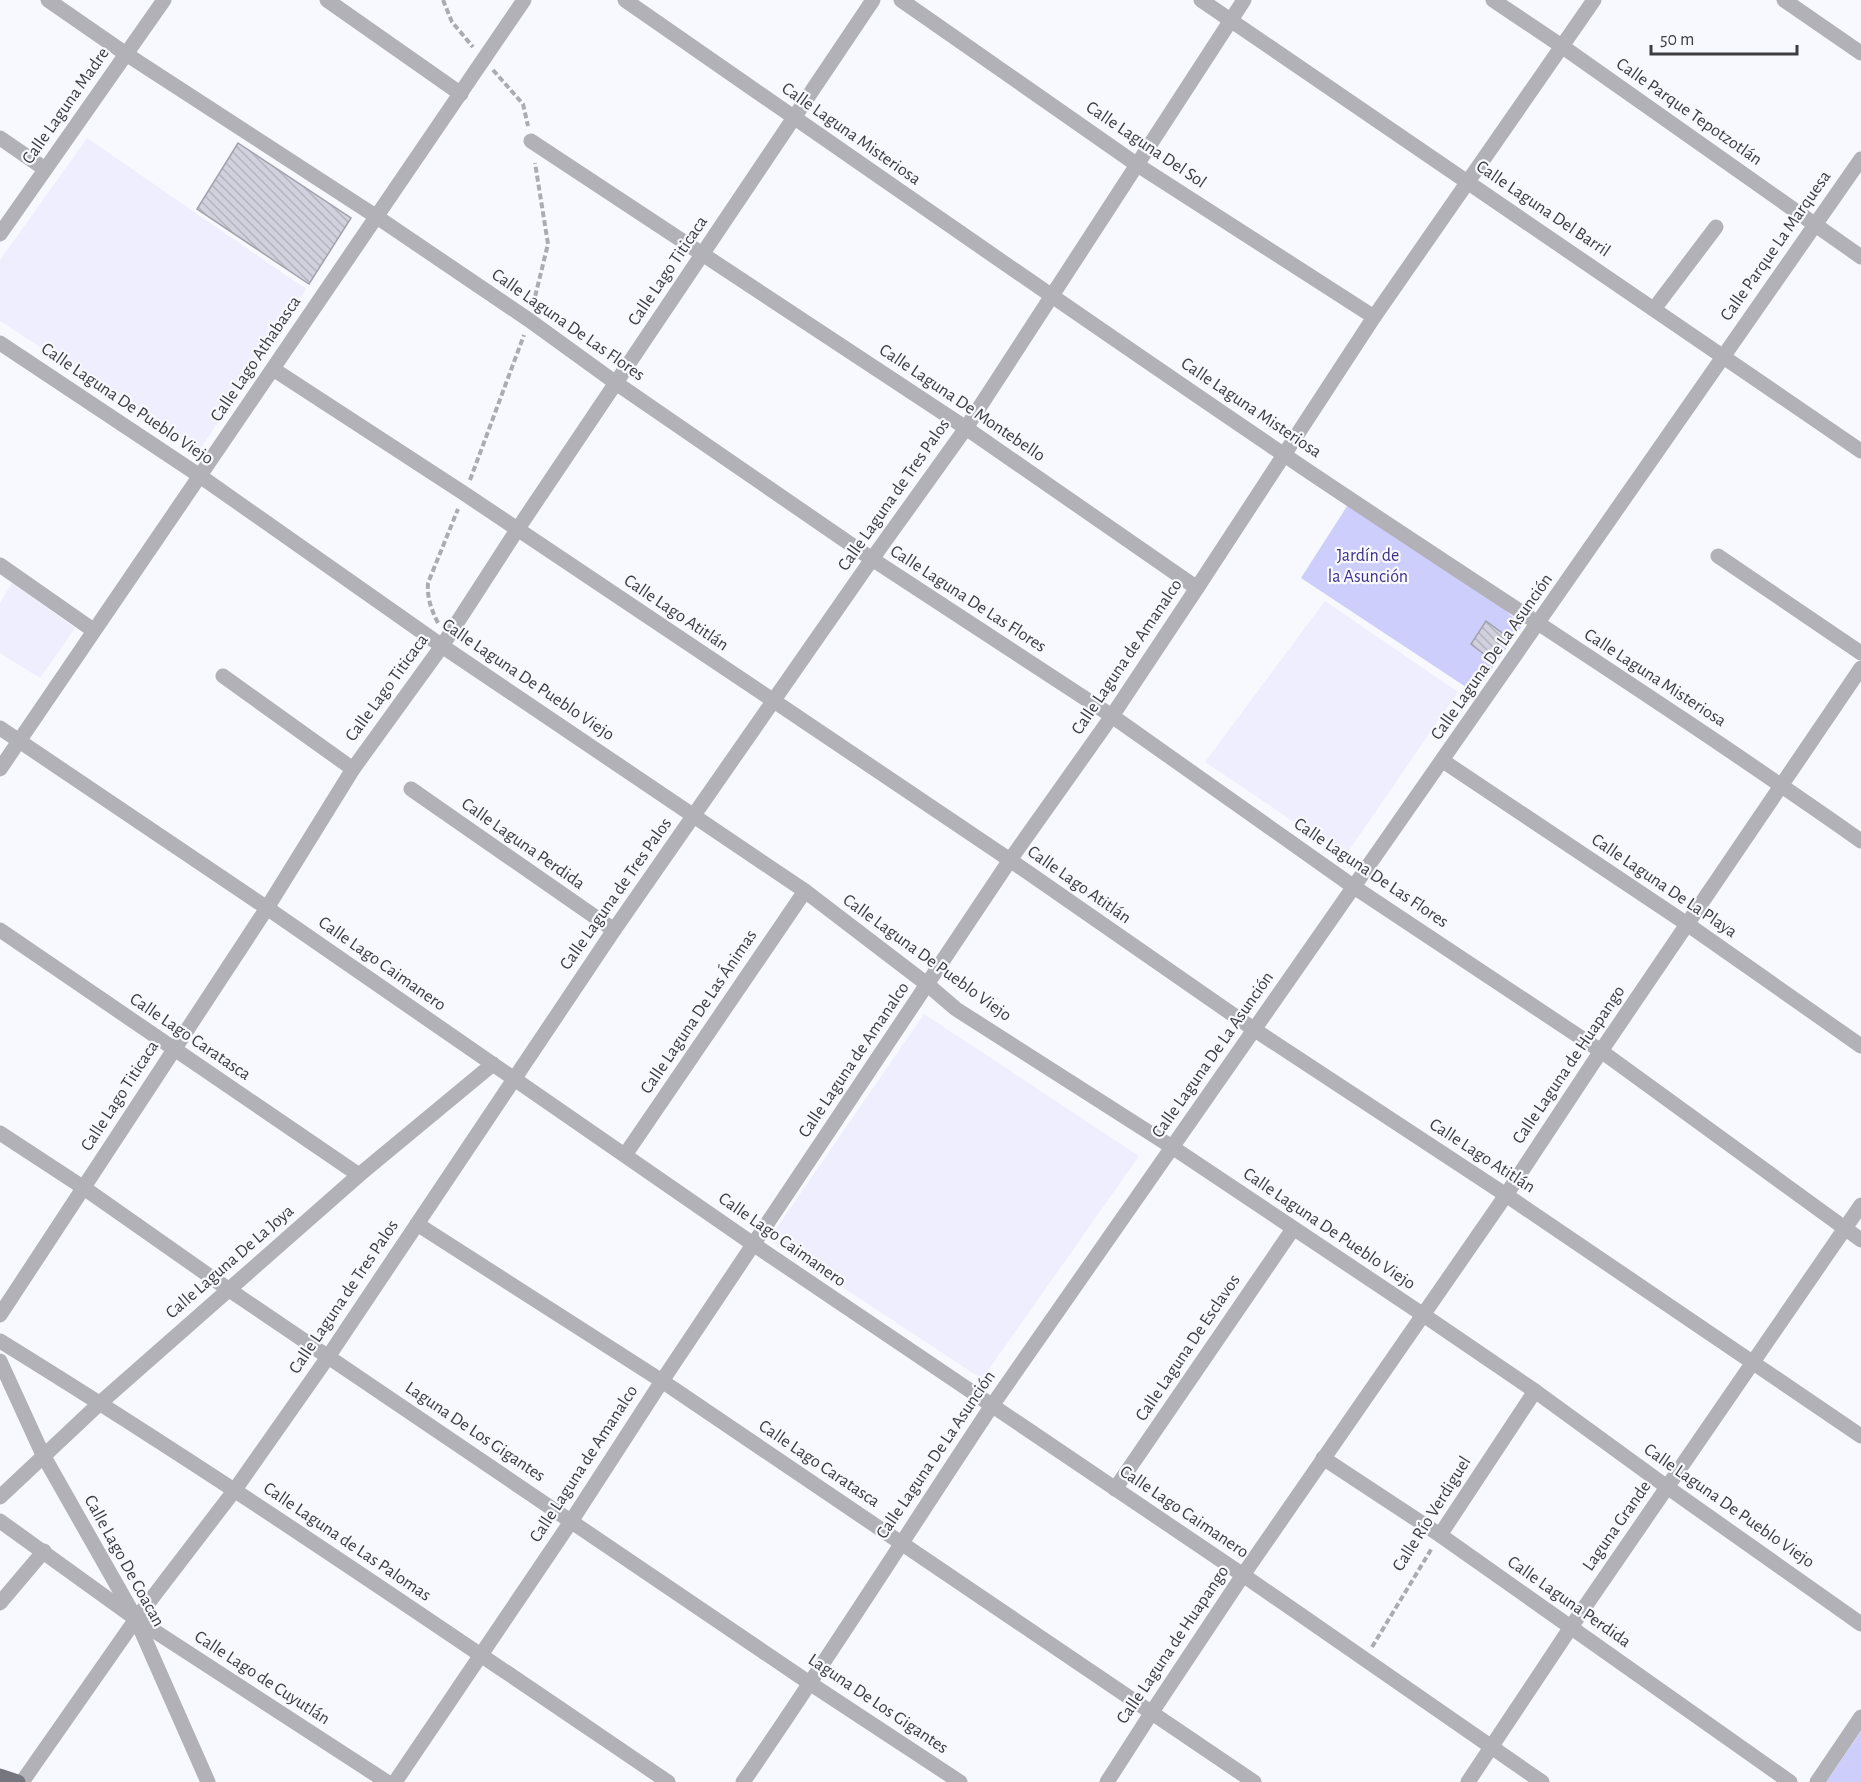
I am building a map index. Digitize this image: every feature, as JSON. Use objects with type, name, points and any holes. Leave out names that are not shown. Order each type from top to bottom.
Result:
[{"type":"main road","points":[[0,1776],[20,1782]]},
{"type":"street","name":"Calle Laguna De Las Flores","points":[[48,0],[529,320],[616,383],[872,559],[1112,716],[1354,886],[1601,1051],[1861,1240]]},
{"type":"street","name":"Calle Laguna Madre","points":[[0,234],[164,0]]},
{"type":"street","points":[[327,0],[461,93]]},
{"type":"street","name":"Calle Lago Athabasca","points":[[0,770],[93,630],[524,0]]},
{"type":"street","name":"Calle Laguna Misteriosa","points":[[625,0],[1051,297],[1782,785],[1861,841]]},
{"type":"street","name":"Calle Lago Titicaca","points":[[0,1315],[267,908],[353,770],[442,646],[517,530],[873,0]]},
{"type":"street","name":"Calle Laguna Del Sol","points":[[901,0],[1136,164],[1374,317]]},
{"type":"street","name":"Calle Laguna Del Barril","points":[[1201,0],[1861,451]]},
{"type":"street","name":"Calle Laguna de Tres Palos","points":[[20,1782],[136,1619],[234,1491],[328,1357],[614,930],[966,428],[1244,0]]},
{"type":"street","name":"Calle Parque Tepotzotlán","points":[[1493,0],[1861,257]]},
{"type":"street","name":"Calle Laguna de Amanalco","points":[[395,1782],[482,1656],[662,1381],[1010,860],[1112,716],[1374,317],[1594,0]]},
{"type":"street","points":[[1784,0],[1861,53]]},
{"type":"street","points":[[0,138],[45,169]]},
{"type":"street","name":"Calle Laguna De Montebello","points":[[531,141],[966,428],[1197,588]]},
{"type":"street","name":"Calle Parque La Marquesa","points":[[1724,356],[1861,159]]},
{"type":"street","points":[[1654,309],[1716,227]]},
{"type":"street","name":"Calle Laguna De Pueblo Viejo","points":[[0,344],[200,476],[442,646],[805,891],[956,1009],[1172,1147],[1534,1391],[1861,1624]]},
{"type":"street","name":"Calle Laguna De La Asunción","points":[[743,1782],[811,1684],[900,1543],[991,1407],[1724,356]]},
{"type":"street","name":"Calle Lago Atitlán","points":[[273,369],[774,701],[1010,860],[1255,1030],[1754,1361],[1861,1436]]},
{"type":"street","points":[[1718,556],[1861,653]]},
{"type":"street","points":[[0,565],[93,630]]},
{"type":"street","name":"Calle Laguna de Huapango","points":[[1107,1782],[1243,1575],[1506,1195],[1861,668]]},
{"type":"street","points":[[223,676],[353,770]]},
{"type":"street","name":"Calle Lago Caimanero","points":[[0,728],[267,908],[991,1407],[1243,1575],[1542,1782]]},
{"type":"street","name":"Calle Laguna De La Playa","points":[[1443,761],[1687,924],[1861,1046]]},
{"type":"street","name":"Calle Laguna Perdida","points":[[411,789],[614,930]]},
{"type":"street","name":"Calle Laguna De Las Ánimas","points":[[625,1155],[805,891]]},
{"type":"street","name":"Calle Lago Caratasca","points":[[0,930],[359,1174]]},
{"type":"street","name":"Calle Laguna De La Joya","points":[[0,1497],[42,1455],[228,1289],[359,1174],[493,1064]]},
{"type":"street","name":"Laguna De Los Gigantes","points":[[0,1133],[811,1684],[960,1782]]},
{"type":"street","name":"Laguna Grande","points":[[1468,1782],[1571,1627],[1861,1205]]},
{"type":"street","name":"Calle Lago Caratasca","points":[[417,1224],[662,1381],[1254,1782]]},
{"type":"street","name":"Calle Laguna De Esclavos","points":[[1115,1489],[1293,1229]]},
{"type":"street","name":"Calle Laguna de Las Palomas","points":[[0,1341],[234,1491],[668,1782]]},
{"type":"street","name":"Calle Lago De Coacan","points":[[0,1361],[42,1455],[136,1619],[208,1782]]},
{"type":"street","name":"Calle Río Verdiguel","points":[[1440,1535],[1534,1391]]},
{"type":"street","name":"Calle Laguna Perdida","points":[[1323,1458],[1440,1535],[1790,1782]]},
{"type":"street","name":"Calle Lago de Cuyutlán","points":[[2,1526],[44,1551],[136,1619],[387,1782]]},
{"type":"street","points":[[0,1603],[44,1551]]},
{"type":"street","points":[[1817,1782],[1861,1717]]},
{"type":"path","points":[[443,0],[452,22],[523,104],[548,244],[529,320]]},
{"type":"path","name":"Calle Río Verdiguel","points":[[1364,1659],[1440,1535]]},
{"type":"shaded area","points":[[87,138],[306,289],[199,451],[0,321],[0,260]]},
{"type":"shaded area","points":[[12,583],[75,628],[40,678],[0,653],[0,603]]},
{"type":"shaded area","points":[[1325,601],[1458,692],[1345,856],[1205,762]]},
{"type":"shaded area","points":[[924,1014],[1139,1156],[982,1379],[769,1239]]},
{"type":"green space","name":"Jardín de la Asunción","points":[[1351,500],[1478,584],[1522,626],[1475,693],[1301,578]]},
{"type":"green space","points":[[1861,1731],[1861,1782],[1826,1782]]},
{"type":"building","points":[[238,143],[351,218],[309,284],[197,209]]},
{"type":"building","points":[[1486,621],[1505,635],[1489,658],[1471,644]]}]
